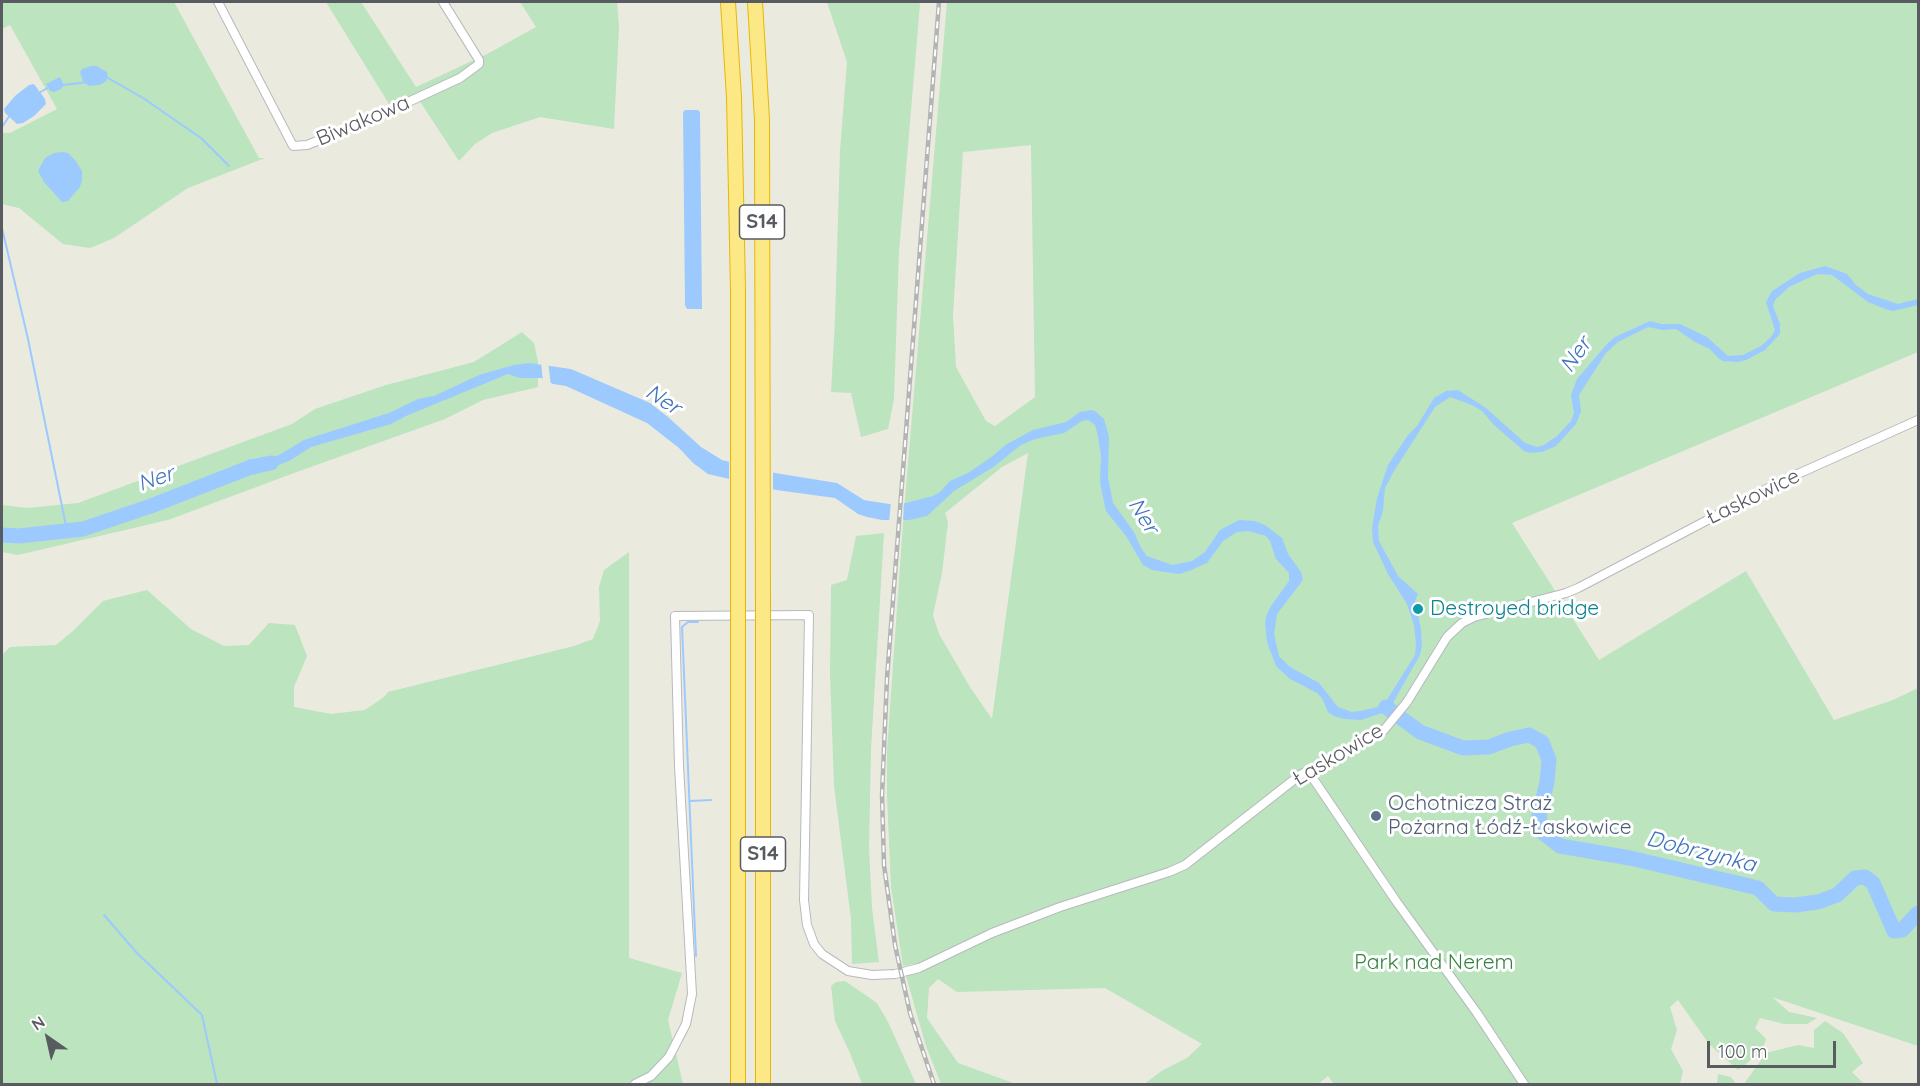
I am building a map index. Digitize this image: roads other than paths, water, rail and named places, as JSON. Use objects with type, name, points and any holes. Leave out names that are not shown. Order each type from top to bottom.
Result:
[{"type":"highway","name":"S14","points":[[728,2],[734,97],[738,267],[738,1084]]},
{"type":"highway","name":"S14","points":[[755,2],[762,120],[763,1084]]},
{"type":"street","name":"Biwakowa","points":[[218,2],[293,146],[307,145],[363,123],[460,78],[479,64],[479,60],[443,2]]},
{"type":"street","name":"Łaskowice","points":[[635,1084],[651,1076],[669,1057],[691,1010],[675,616],[809,615],[804,900],[807,925],[814,944],[822,954],[848,971],[872,975],[896,974],[920,968],[992,933],[1060,907],[1185,865],[1308,771],[1364,743],[1388,726],[1404,706],[1447,637],[1467,620],[1578,588],[1780,482],[1918,420]]},
{"type":"street","points":[[1308,771],[1524,1084]]},
{"type":"water","points":[[91,66],[97,66],[107,72],[108,78],[104,83],[89,86],[83,81],[80,72]]},
{"type":"water","points":[[60,77],[64,85],[54,92],[50,91],[46,84]]},
{"type":"water","points":[[34,84],[46,104],[34,116],[17,124],[5,113],[4,109],[15,96],[29,85]]},
{"type":"water","points":[[685,110],[700,112],[702,309],[687,309],[685,305],[683,112]]},
{"type":"water","points":[[62,152],[68,153],[75,160],[82,171],[82,180],[80,187],[68,201],[62,202],[44,182],[38,171],[45,158]]},
{"type":"water","points":[[1825,266],[1847,274],[1868,294],[1898,304],[1918,299],[1918,305],[1893,311],[1885,309],[1868,302],[1832,275],[1817,274],[1789,287],[1775,300],[1773,306],[1780,324],[1780,334],[1765,350],[1738,362],[1723,361],[1710,349],[1676,329],[1663,330],[1648,327],[1618,342],[1606,353],[1579,395],[1581,411],[1576,424],[1556,446],[1542,452],[1524,451],[1494,425],[1482,411],[1472,405],[1450,397],[1435,407],[1385,488],[1383,511],[1378,526],[1379,541],[1398,576],[1418,594],[1415,601],[1421,629],[1420,655],[1394,701],[1393,708],[1398,712],[1393,717],[1385,712],[1361,720],[1334,716],[1328,712],[1322,698],[1317,693],[1290,679],[1276,666],[1267,642],[1265,622],[1271,606],[1289,581],[1289,573],[1276,559],[1266,536],[1248,531],[1237,532],[1223,541],[1207,563],[1179,574],[1152,570],[1143,565],[1126,536],[1106,511],[1100,483],[1101,456],[1098,436],[1095,425],[1088,420],[1082,421],[1064,433],[1035,439],[1021,445],[992,468],[954,491],[927,516],[909,520],[882,520],[867,517],[858,514],[835,498],[776,490],[708,474],[647,423],[566,386],[553,384],[541,378],[520,378],[508,374],[391,424],[311,447],[291,460],[254,475],[248,459],[265,461],[304,440],[389,413],[418,399],[434,396],[479,375],[529,363],[571,369],[650,403],[701,447],[722,460],[769,472],[837,483],[864,500],[889,504],[906,503],[933,496],[950,481],[968,473],[1007,444],[1033,430],[1066,422],[1080,412],[1091,410],[1104,419],[1109,437],[1108,477],[1113,503],[1134,532],[1147,556],[1172,565],[1192,561],[1205,552],[1220,530],[1239,520],[1255,521],[1265,525],[1282,538],[1303,580],[1277,614],[1274,634],[1279,656],[1290,667],[1319,683],[1338,707],[1352,712],[1378,707],[1385,703],[1415,655],[1414,625],[1407,604],[1388,574],[1373,542],[1372,528],[1377,498],[1388,465],[1408,435],[1417,426],[1434,398],[1446,391],[1458,390],[1486,408],[1525,443],[1537,447],[1544,445],[1557,436],[1571,421],[1574,413],[1571,395],[1577,379],[1615,337],[1650,321],[1661,324],[1680,324],[1707,337],[1728,356],[1743,355],[1761,346],[1775,330],[1766,302],[1772,291],[1800,273]]},
{"type":"waterway","points":[[108,78],[143,98],[201,138],[229,166]]},
{"type":"waterway","points":[[63,85],[88,82]]},
{"type":"waterway","points":[[39,93],[49,87]]},
{"type":"waterway","points":[[2,127],[10,115]]},
{"type":"waterway","points":[[2,228],[28,339],[67,531]]},
{"type":"waterway","name":"Ner","points":[[2,535],[19,536],[83,529],[151,506],[251,467],[271,463]]},
{"type":"waterway","points":[[696,956],[682,627],[688,622],[698,622]]},
{"type":"waterway","name":"Dobrzynka","points":[[1386,707],[1420,732],[1463,748],[1489,747],[1529,735],[1542,742],[1549,760],[1547,782],[1539,816],[1542,832],[1560,846],[1630,858],[1758,888],[1774,904],[1795,905],[1818,902],[1837,895],[1855,878],[1865,877],[1873,883],[1894,931],[1902,930],[1918,913]]},
{"type":"waterway","points":[[690,801],[711,800]]},
{"type":"waterway","points":[[104,915],[136,952],[202,1015],[217,1084]]},
{"type":"railway","points":[[934,1084],[910,1013],[895,945],[884,865],[882,795],[887,678],[939,2]]},
{"type":"place","name":"Destroyed bridge","points":[[1418,609]]},
{"type":"place","name":"Ochotnicza Straż Pożarna Łódź-Łaskowice","points":[[1376,816]]},
{"type":"park label","name":"Park nad Nerem","points":[[1434,963]]}]
